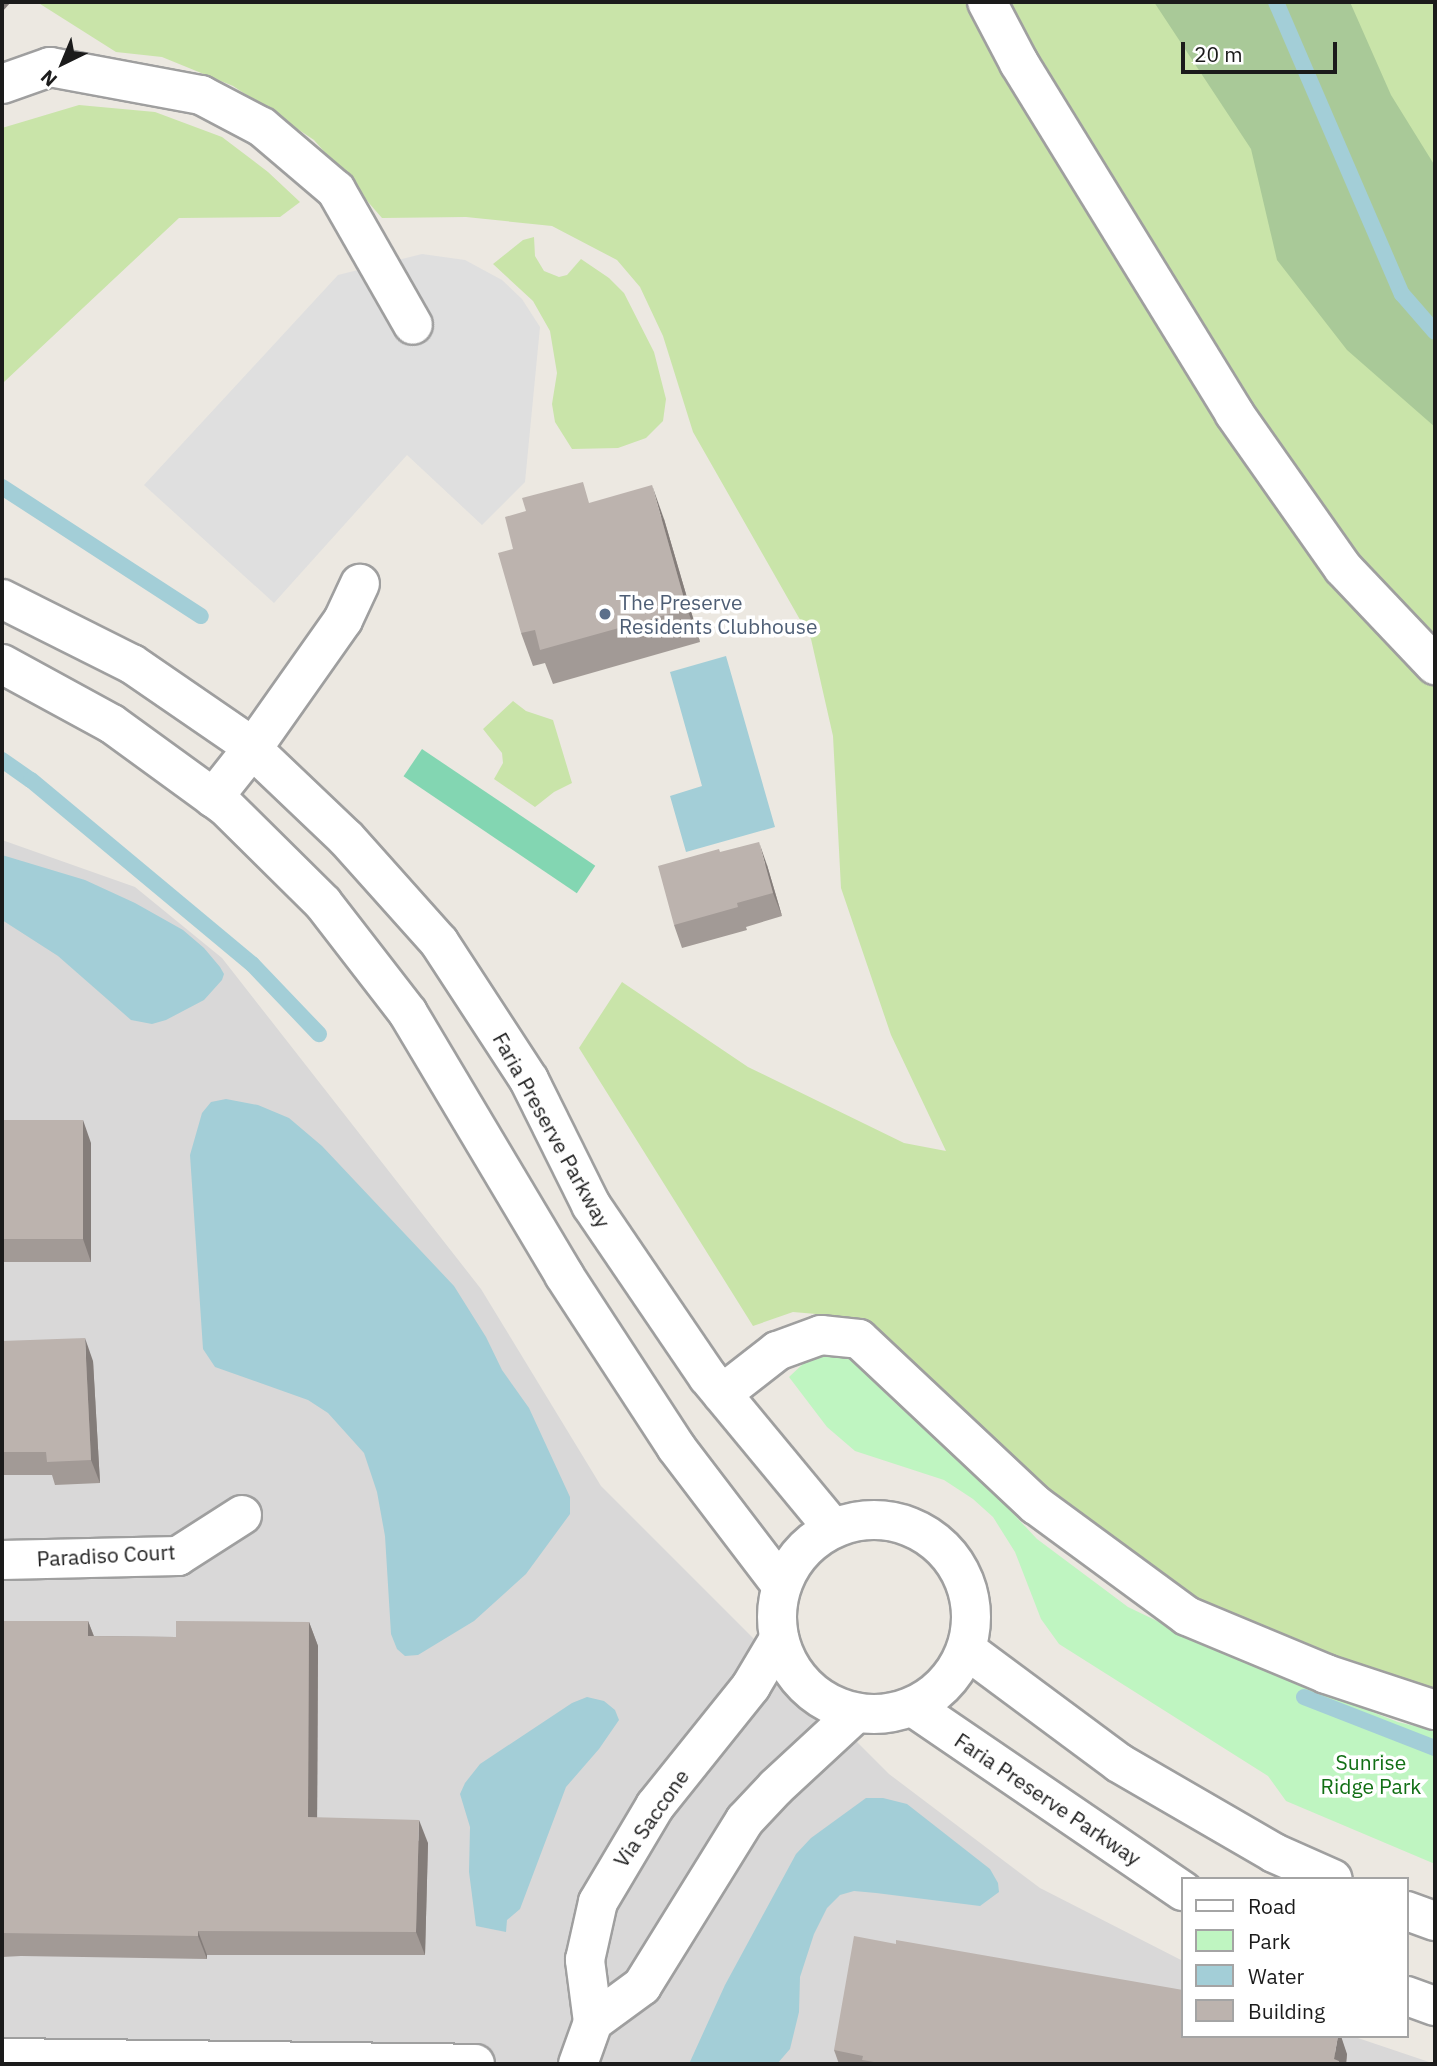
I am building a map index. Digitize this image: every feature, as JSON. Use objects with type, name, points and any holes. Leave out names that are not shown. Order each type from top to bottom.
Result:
[{"type":"street","points":[[987,2],[1019,63],[1234,414],[1343,568],[1435,665]]},
{"type":"street","points":[[2,84],[50,67],[201,95],[262,127],[337,190],[413,325]]},
{"type":"street","points":[[213,798],[252,749],[343,620],[360,584]]},
{"type":"street","name":"Faria Preserve Parkway","points":[[2,599],[132,664],[252,749],[346,838],[439,942],[529,1080],[591,1205],[722,1394],[833,1528]]},
{"type":"street","points":[[2,664],[112,724],[213,798],[323,903],[408,1013],[564,1275],[676,1447],[781,1585]]},
{"type":"street","points":[[722,1394],[777,1351],[821,1335],[859,1339],[1035,1505],[1187,1616],[1326,1674],[1435,1710]]},
{"type":"street","name":"Paradiso Court","points":[[2,1560],[178,1556],[242,1515]]},
{"type":"street","points":[[864,1519],[897,1522],[927,1534],[951,1556],[967,1586],[972,1618],[967,1650],[955,1674],[936,1693],[913,1707],[885,1714],[856,1713],[830,1704],[807,1688],[789,1665],[779,1639],[776,1612],[781,1585],[793,1562],[810,1542],[833,1528],[864,1519]]},
{"type":"street","name":"Via Saccone","points":[[578,2064],[593,2022],[585,1960],[597,1902],[618,1863],[656,1806],[751,1686],[779,1639]]},
{"type":"street","points":[[967,1650],[1119,1763],[1274,1853],[1328,1877]]},
{"type":"street","name":"Faria Preserve Parkway","points":[[913,1707],[1182,1890]]},
{"type":"street","points":[[593,2022],[642,1986],[745,1820],[776,1787],[856,1713]]},
{"type":"street","points":[[1409,1912],[1435,1921]]},
{"type":"street","points":[[1409,1997],[1435,2006]]},
{"type":"street","points":[[2,2058],[475,2064]]},
{"type":"shaded area","points":[[422,254],[465,260],[502,280],[522,299],[540,327],[525,482],[482,525],[407,455],[274,603],[144,485],[338,275]]},
{"type":"shaded area","points":[[2,840],[135,887],[222,958],[481,1289],[601,1486],[889,1774],[1040,1888],[1182,1960],[1182,2038],[1358,2038],[1435,2064],[2,2064]]},
{"type":"green space","points":[[37,2],[1435,2],[1435,1695],[1225,1619],[1100,1538],[865,1326],[828,1315],[793,1312],[753,1326],[579,1048],[622,982],[748,1067],[904,1143],[946,1151],[891,1035],[841,888],[833,736],[811,639],[693,432],[663,336],[640,287],[617,260],[552,226],[466,217],[382,218],[314,140],[233,86],[162,57],[116,52]]},
{"type":"green space","points":[[1154,2],[1350,2],[1391,95],[1435,166],[1435,427],[1347,350],[1277,260],[1251,149]]},
{"type":"green space","points":[[79,105],[155,112],[222,137],[268,172],[300,202],[280,217],[179,218],[4,382],[2,128]]},
{"type":"green space","points":[[534,237],[535,256],[544,271],[559,277],[567,275],[581,259],[609,278],[624,293],[654,352],[666,399],[663,421],[646,438],[618,448],[572,449],[555,422],[552,404],[557,373],[550,331],[533,301],[493,264],[523,240]]},
{"type":"green space","points":[[513,701],[526,711],[553,720],[572,783],[554,792],[535,807],[494,779],[503,763],[502,753],[483,729]]},
{"type":"green space","points":[[422,749],[595,866],[577,893],[404,776]]},
{"type":"green space","name":"Sunrise Ridge Park","points":[[828,1352],[852,1360],[988,1487],[1037,1539],[1128,1607],[1232,1657],[1398,1722],[1435,1731],[1435,1864],[1286,1801],[1268,1776],[1059,1644],[1041,1619],[1015,1552],[993,1517],[973,1499],[944,1480],[855,1451],[827,1427],[789,1377],[805,1362]]},
{"type":"water","points":[[726,656],[775,827],[686,852],[670,796],[702,786],[670,672]]},
{"type":"water","points":[[2,855],[85,880],[135,903],[183,930],[204,948],[220,967],[224,974],[222,980],[204,1000],[166,1020],[152,1024],[131,1020],[58,956],[2,920]]},
{"type":"water","points":[[226,1099],[258,1105],[289,1118],[322,1146],[454,1286],[486,1337],[502,1370],[529,1408],[570,1497],[570,1514],[526,1574],[474,1621],[418,1655],[405,1656],[397,1649],[391,1634],[385,1536],[377,1492],[364,1453],[328,1413],[308,1400],[215,1367],[203,1349],[190,1155],[202,1113],[211,1102]]},
{"type":"water","points":[[587,1697],[604,1701],[615,1710],[619,1720],[599,1749],[566,1787],[520,1909],[507,1920],[506,1932],[476,1926],[469,1872],[470,1827],[460,1794],[465,1783],[480,1764],[572,1703]]},
{"type":"water","points":[[866,1798],[883,1798],[907,1804],[990,1869],[998,1883],[999,1892],[980,1906],[854,1891],[840,1895],[827,1908],[814,1934],[800,1977],[799,2012],[790,2049],[777,2064],[689,2064],[725,1985],[796,1854],[811,1838]]},
{"type":"building","name":"The Preserve Residents Clubhouse","points":[[583,482],[589,503],[652,485],[687,609],[540,650],[535,630],[521,633],[498,553],[513,549],[505,517],[526,511],[522,498]]},
{"type":"building","points":[[759,842],[773,893],[737,903],[738,907],[674,925],[658,866],[719,849],[720,852]]},
{"type":"building","points":[[2,1120],[83,1120],[83,1239],[2,1239]]},
{"type":"building","points":[[85,1338],[91,1460],[47,1462],[46,1452],[2,1452],[2,1341]]},
{"type":"building","points":[[2,1621],[88,1621],[88,1636],[176,1637],[176,1621],[309,1622],[308,1817],[419,1820],[416,1932],[198,1931],[198,1936],[2,1933]]},
{"type":"building","points":[[854,1936],[896,1944],[896,1940],[1182,1990],[1182,2038],[1338,2038],[1334,2059],[1339,2061],[1339,2064],[886,2064],[862,2060],[863,2056],[834,2050]]},
{"type":"waterway","points":[[1276,2],[1402,294],[1435,332]]},
{"type":"waterway","points":[[2,487],[201,616]]},
{"type":"waterway","points":[[2,760],[31,780],[252,964],[319,1034]]},
{"type":"waterway","points":[[1304,1697],[1435,1748]]},
{"type":"place","name":"The Preserve Residents Clubhouse","points":[[605,614]]}]
